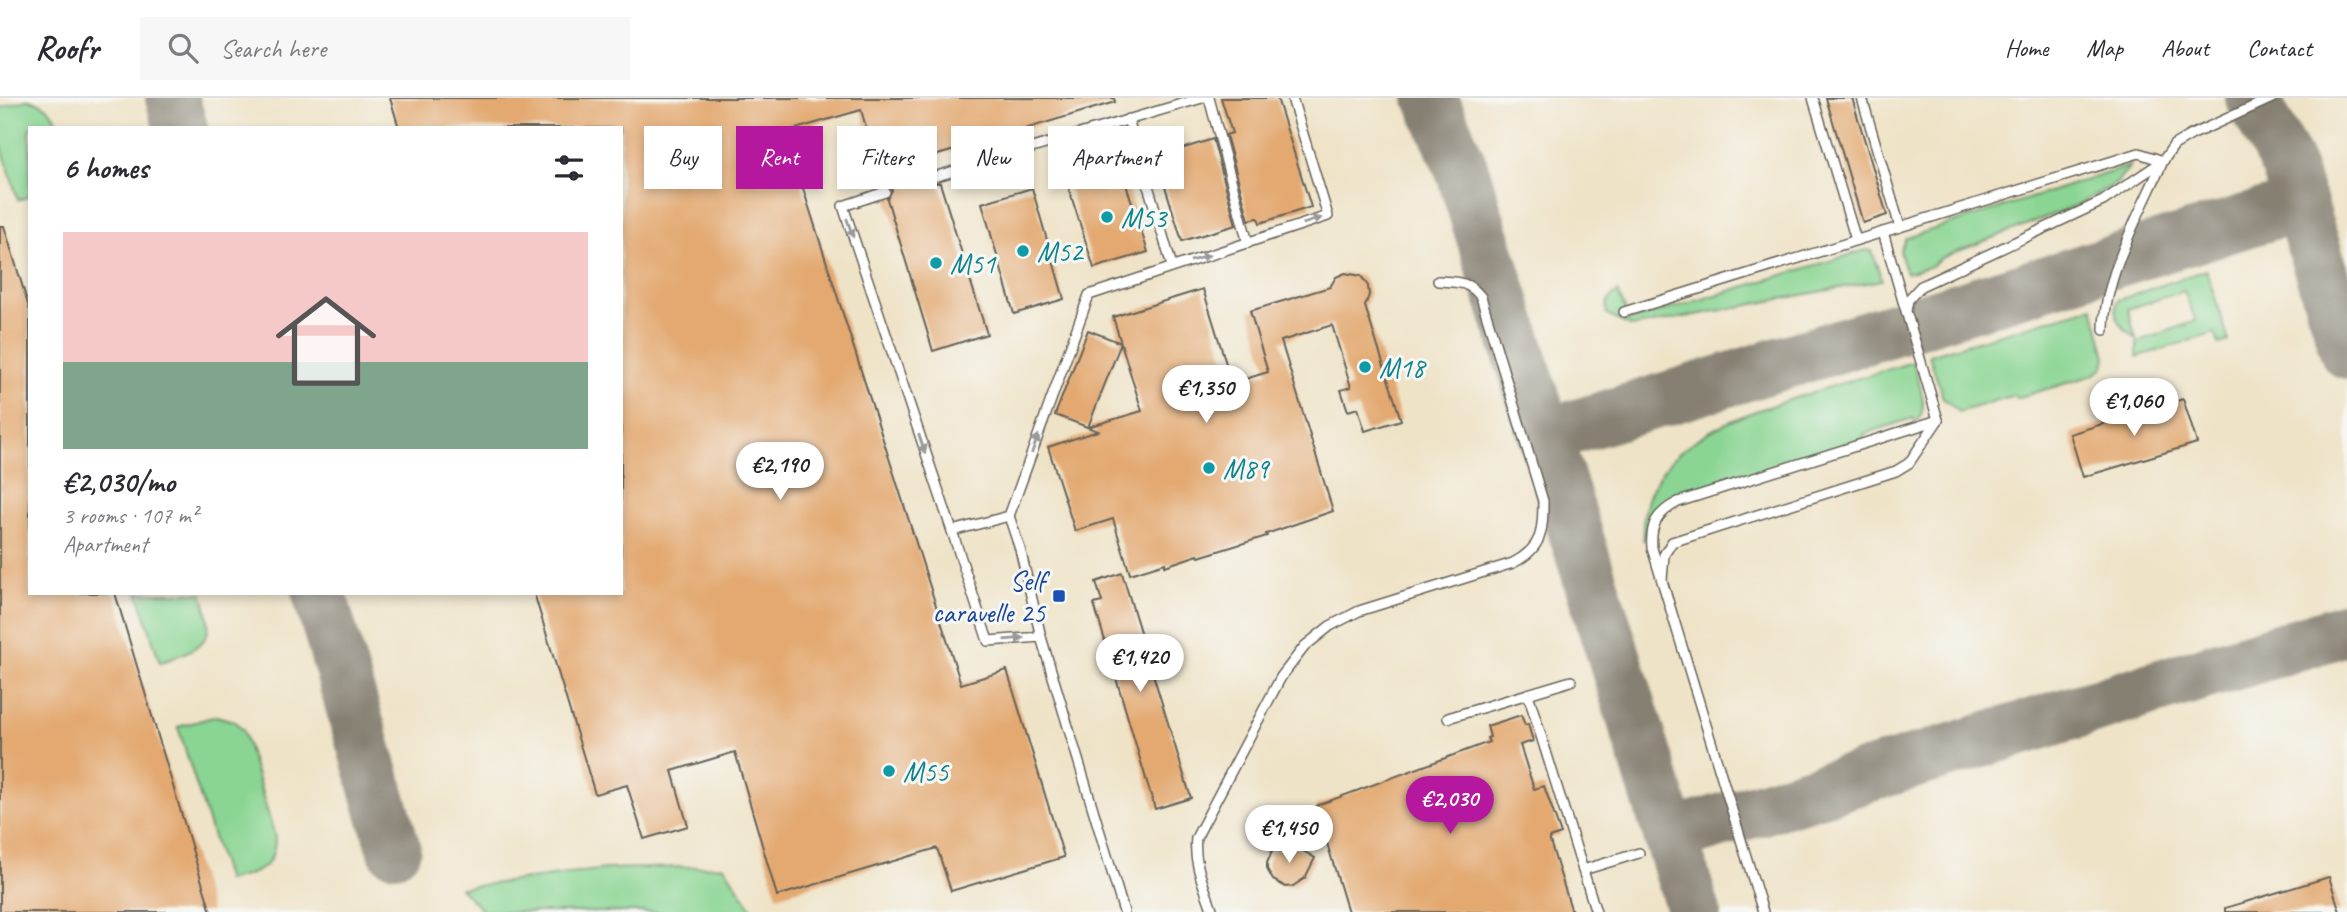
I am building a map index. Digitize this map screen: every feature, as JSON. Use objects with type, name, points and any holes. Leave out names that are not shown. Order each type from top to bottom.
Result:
[{"type":"lane","points":[[937,176],[1202,98]]},
{"type":"lane","points":[[1209,98],[1248,243]]},
{"type":"lane","points":[[1124,912],[1041,636],[1020,549],[1009,516],[1089,295],[1328,216],[1292,98]]},
{"type":"lane","points":[[1813,98],[1856,240]]},
{"type":"lane","points":[[1862,98],[1900,227]]},
{"type":"lane","points":[[2104,330],[2104,311],[2114,276],[2163,161],[2174,145],[2272,98]]},
{"type":"lane","points":[[1128,119],[1172,266]]},
{"type":"lane","points":[[1624,312],[2139,153],[2163,161]]},
{"type":"lane","points":[[1906,311],[1908,300],[1921,286],[2104,201],[2163,161]]},
{"type":"lane","points":[[885,192],[843,206],[988,641],[1041,636]]},
{"type":"lane","points":[[1883,232],[1938,420]]},
{"type":"lane","points":[[1213,912],[1198,867],[1196,838],[1281,677],[1305,646],[1330,626],[1359,611],[1513,563],[1530,554],[1538,542],[1544,501],[1482,297],[1475,288],[1463,282],[1438,282]]},
{"type":"lane","points":[[1763,912],[1661,580],[1652,548],[1651,531],[1667,508],[1678,502],[1938,420]]},
{"type":"lane","points":[[1661,580],[1664,555],[1672,542],[1896,471],[1909,463],[1938,420]]},
{"type":"lane","points":[[952,531],[1009,516]]},
{"type":"lane","points":[[1448,718],[1571,681]]},
{"type":"lane","points":[[1528,694],[1595,912]]},
{"type":"lane","points":[[1583,870],[1639,853]]},
{"type":"green space","points":[[29,99],[48,109],[58,126],[28,126],[28,197],[18,200],[0,141],[0,108]]},
{"type":"green space","points":[[2130,166],[2117,183],[2077,205],[1941,258],[1929,267],[1906,273],[1900,250],[1906,238]]},
{"type":"green space","points":[[1866,250],[1872,251],[1882,280],[1632,327],[1607,315],[1608,301],[1618,292],[1630,321]]},
{"type":"green space","points":[[2206,270],[2229,341],[2219,344],[2215,333],[2137,357],[2137,342],[2196,321],[2184,291],[2128,309],[2136,339],[2117,318],[2118,300]]},
{"type":"green space","points":[[2093,307],[2106,357],[2104,367],[2094,375],[1959,412],[1943,398],[1929,355]]},
{"type":"green space","points":[[1913,362],[1923,402],[1920,417],[1915,422],[1913,418],[1864,434],[1864,439],[1668,499],[1652,518],[1643,541],[1645,509],[1655,482],[1671,460],[1692,442],[1744,415]]},
{"type":"green space","points":[[139,595],[203,595],[208,623],[204,640],[187,652],[160,663]]},
{"type":"green space","points":[[216,716],[234,721],[243,730],[275,837],[271,857],[262,869],[227,881],[178,727]]},
{"type":"green space","points":[[724,866],[754,912],[484,912],[460,888],[606,869]]},
{"type":"building","points":[[390,98],[1114,98],[1115,102],[1034,126],[951,126],[951,151],[937,155],[937,126],[866,126],[861,110],[806,126],[736,126],[736,189],[803,189],[961,684],[1007,670],[1064,857],[951,891],[937,848],[777,896],[735,752],[672,771],[688,826],[644,839],[627,785],[595,794],[535,595],[623,595],[623,126],[398,126]]},
{"type":"building","points":[[1221,98],[1277,98],[1311,207],[1260,223],[1258,218],[1249,220],[1226,135],[1232,133]]},
{"type":"building","points":[[1826,98],[1852,98],[1887,215],[1863,223]]},
{"type":"building","points":[[1213,139],[1236,225],[1182,241],[1166,189],[1184,189],[1184,148]]},
{"type":"building","points":[[937,183],[940,183],[987,334],[933,351],[887,199],[892,190],[937,189]]},
{"type":"building","name":"M52","points":[[1032,189],[1064,299],[1014,314],[982,203]]},
{"type":"building","name":"M53","points":[[1069,189],[1127,189],[1148,252],[1094,268]]},
{"type":"building","points":[[0,226],[4,226],[28,304],[28,595],[116,595],[211,912],[0,912]]},
{"type":"building","name":"M89","points":[[1345,273],[1361,276],[1368,286],[1369,295],[1365,306],[1401,420],[1365,431],[1358,408],[1348,411],[1341,390],[1351,387],[1332,325],[1281,341],[1333,511],[1266,534],[1267,536],[1130,574],[1113,519],[1075,531],[1048,447],[1098,431],[1055,415],[1088,330],[1121,343],[1113,317],[1203,289],[1232,383],[1268,372],[1250,311],[1330,287],[1336,277]],"holes":[[[1121,343],[1142,411],[1088,427]]]},
{"type":"building","points":[[2183,399],[2197,443],[2083,477],[2070,434]]},
{"type":"building","points":[[1122,573],[1191,798],[1155,809],[1094,604],[1102,602],[1096,582]]},
{"type":"building","points":[[1521,715],[1525,725],[1528,724],[1533,741],[1520,745],[1534,789],[1544,786],[1561,834],[1549,838],[1572,912],[1348,912],[1316,807],[1489,742],[1487,726]]},
{"type":"building","points":[[1291,844],[1315,858],[1305,878],[1286,887],[1273,880],[1267,863],[1272,851],[1277,847]]},
{"type":"building","points":[[2329,877],[2340,912],[2225,912],[2225,908]]},
{"type":"taxiway","points":[[172,98],[180,126]]},
{"type":"taxiway","points":[[1431,98],[1461,167],[1694,912]]},
{"type":"taxiway","points":[[2252,98],[2287,164],[2347,352]]},
{"type":"taxiway","points":[[1545,436],[2301,204]]},
{"type":"taxiway","points":[[320,595],[394,849]]},
{"type":"taxiway","points":[[1671,836],[2347,629]]},
{"type":"place","name":"M53","points":[[1107,217]]},
{"type":"place","name":"M52","points":[[1023,251]]},
{"type":"place","name":"M51","points":[[936,263]]},
{"type":"place","name":"M18","points":[[1365,367]]},
{"type":"place","name":"M89","points":[[1209,468]]},
{"type":"place","name":"Self caravelle 25","points":[[1059,596]]},
{"type":"place","name":"M55","points":[[889,771]]}]
